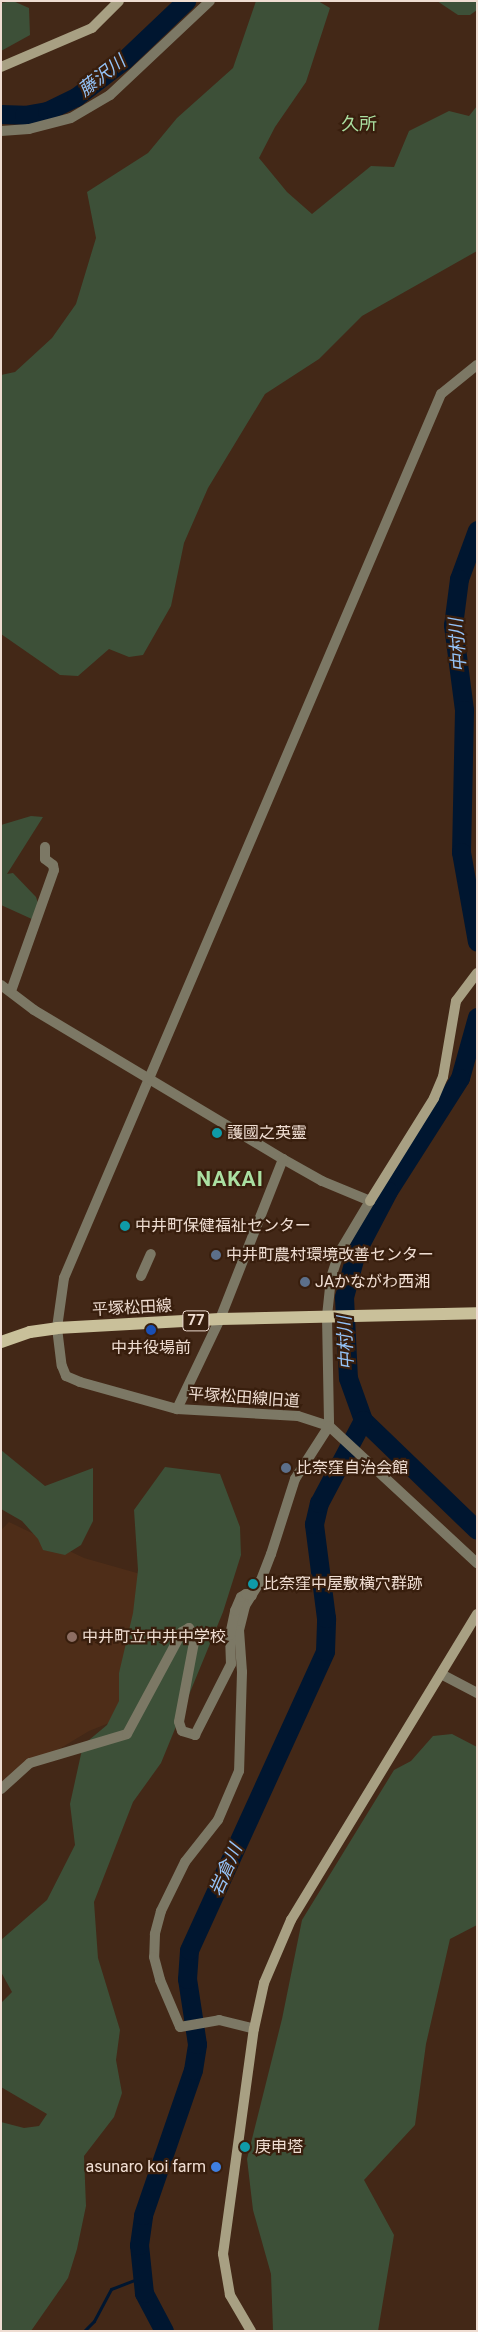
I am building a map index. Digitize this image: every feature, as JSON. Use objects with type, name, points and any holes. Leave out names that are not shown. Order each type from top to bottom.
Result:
[{"type":"main road","name":"平塚松田線","points":[[1,1342],[30,1332],[57,1328],[220,1319],[477,1313]]},
{"type":"street","points":[[1,67],[92,28],[119,1]]},
{"type":"street","points":[[1,131],[29,129],[71,118],[110,95],[210,1]]},
{"type":"street","points":[[57,1328],[64,1278],[148,1077],[441,394],[477,364]]},
{"type":"street","points":[[11,991],[54,870],[53,865],[45,859],[44,847]]},
{"type":"street","points":[[254,2029],[220,2020],[180,2027],[160,1980],[154,1957],[155,1934],[161,1911],[185,1862],[218,1820],[239,1771],[242,1672],[239,1630],[245,1606],[252,1596],[271,1554],[295,1479],[329,1426],[330,1278],[339,1253],[444,1077],[456,1001],[477,973]]},
{"type":"street","points":[[1,985],[34,1010],[283,1159],[322,1181],[370,1201]]},
{"type":"street","points":[[178,1409],[220,1319],[283,1159]]},
{"type":"street","points":[[141,1276],[151,1254]]},
{"type":"street","name":"平塚松田線旧道","points":[[57,1328],[62,1366],[66,1376],[178,1409],[298,1416],[329,1426],[477,1564]]},
{"type":"street","points":[[1,1789],[30,1762],[127,1734],[185,1628],[192,1629],[195,1637],[180,1727],[186,1734],[195,1735],[231,1664],[230,1634],[235,1611],[241,1597],[246,1594],[252,1596]]},
{"type":"street","points":[[251,2331],[230,2295],[223,2254],[254,2029],[264,1983],[291,1920],[477,1614]]},
{"type":"street","points":[[441,1674],[477,1693]]},
{"type":"shaded area","name":"中井町立中井中学校","points":[[9,1522],[84,1558],[158,1579],[117,1714],[109,1723],[89,1731],[1,1784],[1,1530]]},
{"type":"green space","points":[[13,1],[29,8],[30,35],[1,51],[1,3]]},
{"type":"green space","points":[[256,1],[318,1],[330,8],[306,82],[275,127],[259,158],[287,192],[312,214],[371,166],[394,167],[409,131],[449,111],[469,116],[477,106],[477,251],[362,316],[319,359],[265,394],[208,488],[184,543],[171,606],[143,655],[129,657],[109,649],[78,676],[60,675],[1,634],[1,375],[15,372],[52,338],[76,304],[96,238],[87,192],[148,153],[177,118],[233,68]]},
{"type":"green space","points":[[437,1],[477,1],[477,10],[470,15],[458,15]]},
{"type":"green space","points":[[31,816],[43,817],[7,874],[13,873],[36,897],[38,903],[34,920],[1,905],[1,825]]},
{"type":"green space","points":[[1,1450],[45,1486],[93,1468],[93,1521],[81,1545],[65,1555],[43,1550],[38,1539],[22,1521],[1,1509]]},
{"type":"green space","points":[[165,1467],[220,1474],[240,1527],[241,1555],[223,1612],[161,1763],[133,1802],[94,1902],[98,1958],[120,2030],[116,2060],[122,2093],[114,2117],[84,2156],[86,2206],[77,2249],[68,2278],[31,2331],[1,2331],[1,2122],[24,2128],[39,2126],[47,2114],[1,2087],[1,2003],[12,1992],[1,1972],[1,1940],[47,1900],[75,1845],[70,1804],[83,1745],[107,1725],[119,1701],[119,1673],[133,1613],[138,1570],[134,1510]]},
{"type":"green space","points":[[452,1734],[477,1747],[477,1925],[450,1939],[426,2044],[415,2125],[364,2180],[394,2235],[378,2331],[273,2331],[271,2274],[253,2210],[247,2159],[282,2019],[302,1920],[394,1770],[411,1761],[433,1736]]},
{"type":"waterway","name":"藤沢川","points":[[1,114],[24,115],[47,111],[76,97],[124,60],[186,1]]},
{"type":"waterway","name":"中村川","points":[[477,530],[459,579],[453,625],[464,710],[461,852],[477,942]]},
{"type":"waterway","name":"中村川","points":[[477,1017],[460,1078],[388,1191],[356,1252],[344,1297],[348,1378],[363,1420],[477,1530]]},
{"type":"waterway","name":"岩倉川","points":[[164,2331],[144,2293],[139,2245],[143,2215],[193,2070],[197,2044],[187,1979],[189,1950],[325,1651],[326,1618],[314,1524],[319,1503],[363,1420]]},
{"type":"waterway","points":[[84,2331],[94,2321],[111,2289],[142,2277]]},
{"type":"place","name":"護國之英靈","points":[[217,1133]]},
{"type":"place","name":"中井町保健福祉センター","points":[[125,1226]]},
{"type":"place","name":"中井町農村環境改善センター","points":[[216,1255]]},
{"type":"place","name":"JAかながわ西湘","points":[[305,1282]]},
{"type":"place","name":"中井役場前","points":[[151,1330]]},
{"type":"place","name":"比奈窪自治会館","points":[[286,1468]]},
{"type":"place","name":"比奈窪中屋敷横穴群跡","points":[[253,1584]]},
{"type":"place","name":"中井町立中井中学校","points":[[72,1637]]},
{"type":"place","name":"庚申塔","points":[[245,2147]]},
{"type":"place","name":"asunaro koi farm","points":[[216,2167]]},
{"type":"district","name":"久所","points":[[359,124]]},
{"type":"district","name":"NAKAI","points":[[230,1179]]}]
